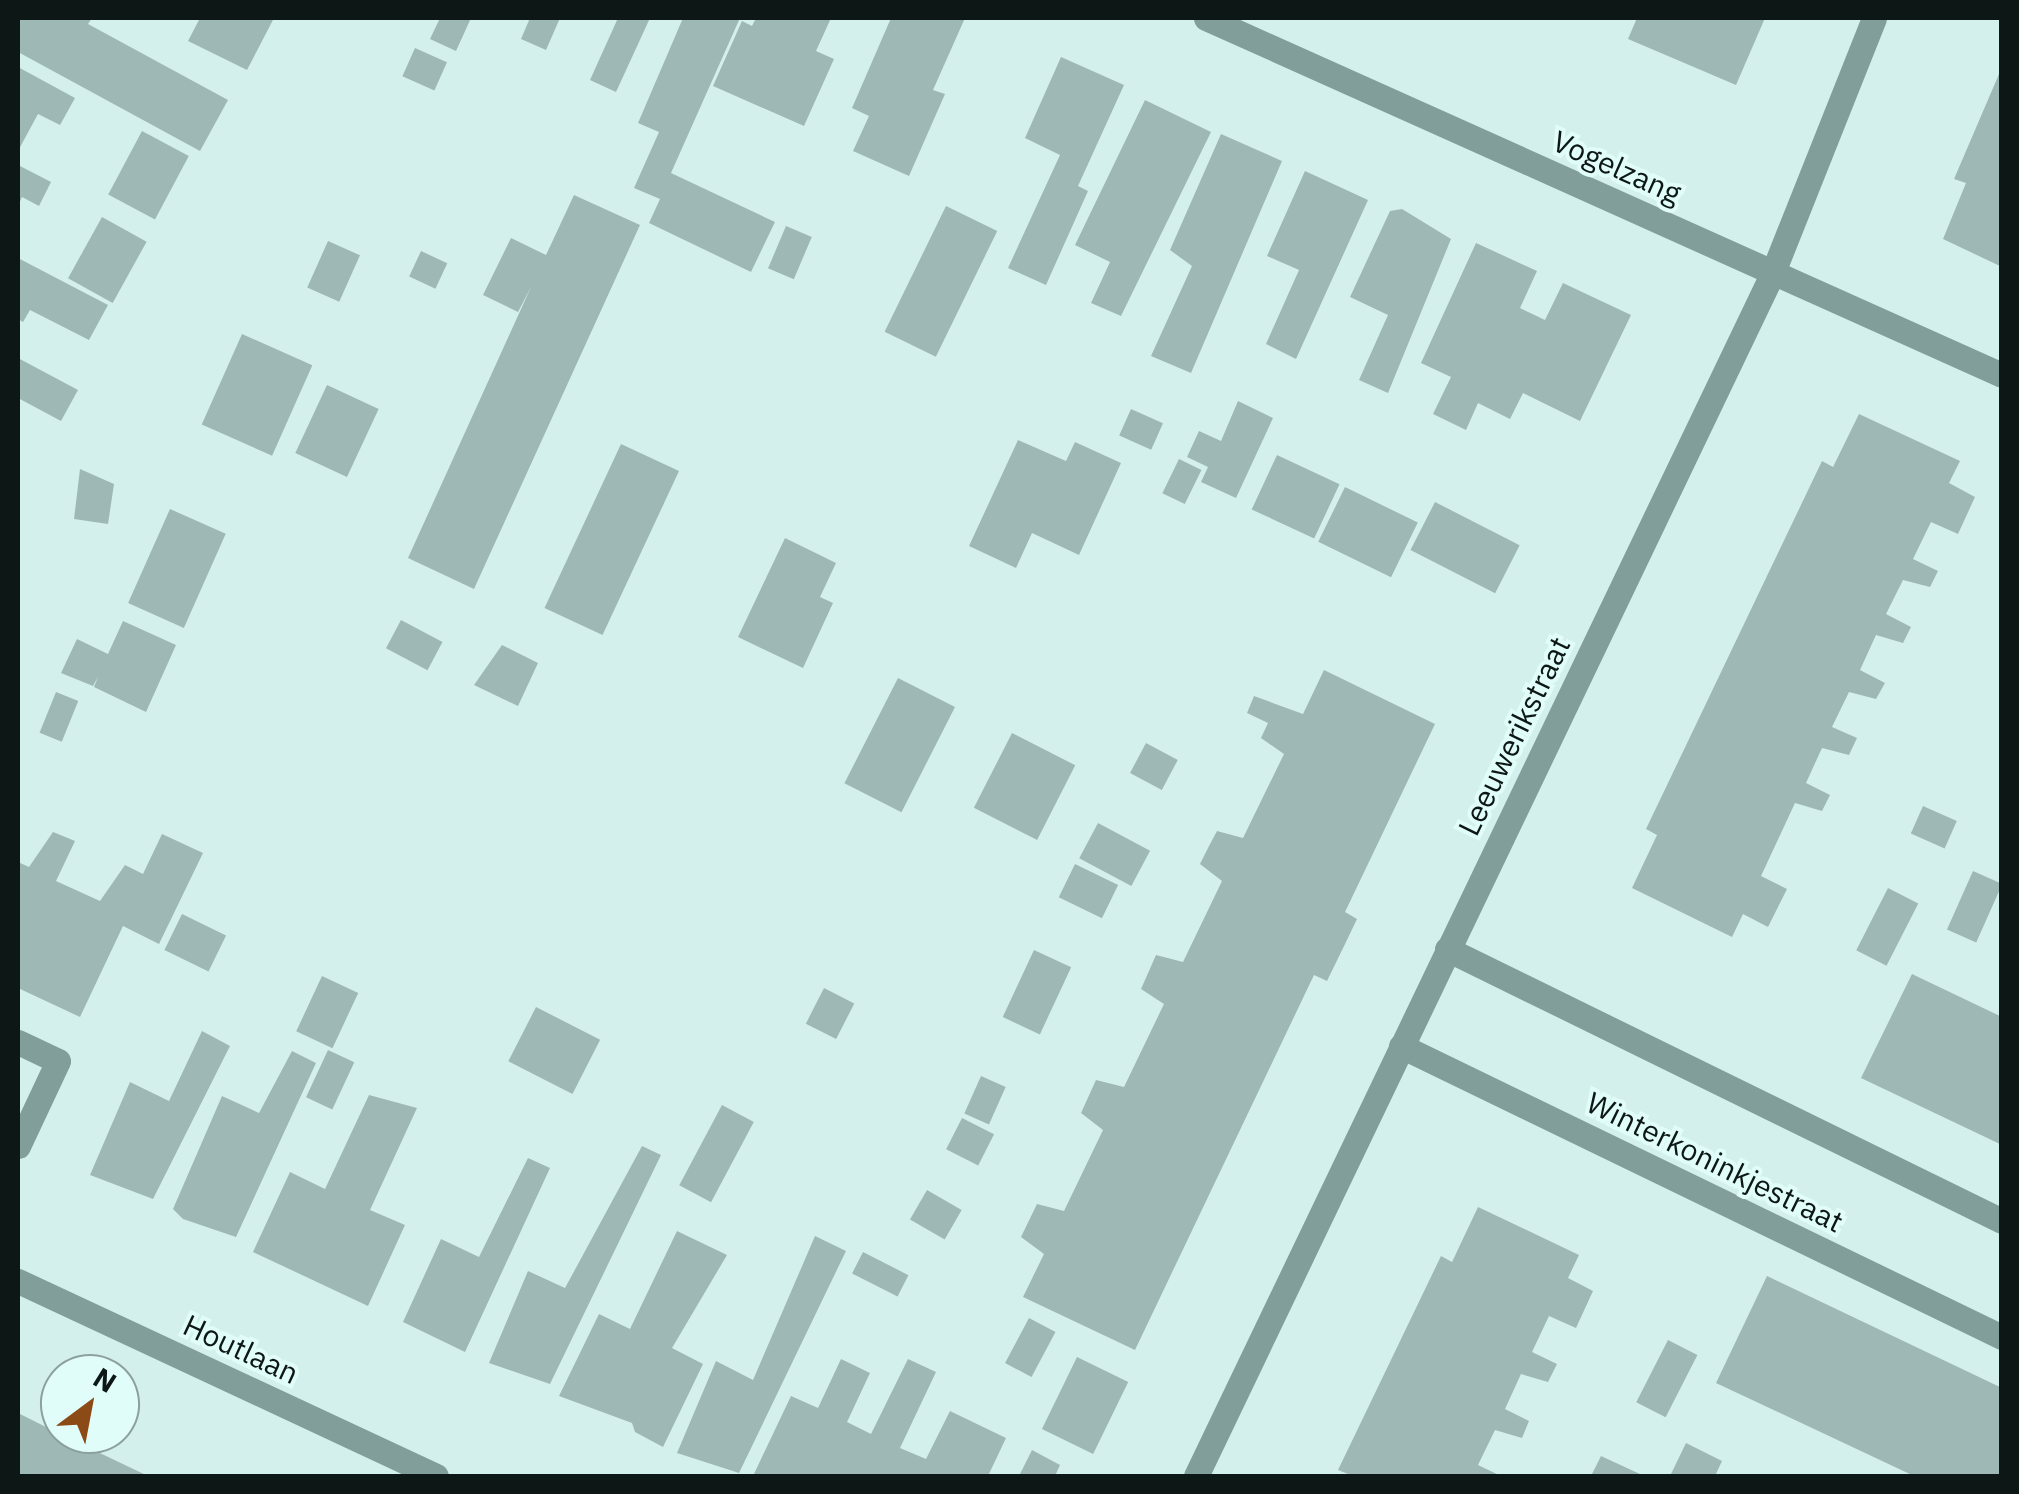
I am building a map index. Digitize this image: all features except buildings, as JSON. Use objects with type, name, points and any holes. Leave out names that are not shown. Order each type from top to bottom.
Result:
[{"type":"street","name":"Vogelzang","points":[[1206,18],[2002,376]]},
{"type":"street","name":"Leeuwerikstraat","points":[[1196,1476],[1774,272],[1874,18]]},
{"type":"street","points":[[1447,949],[2002,1221]]},
{"type":"street","points":[[18,1042],[58,1062],[18,1146]]},
{"type":"street","name":"Winterkoninkjestraat","points":[[1401,1046],[2002,1337]]},
{"type":"street","name":"Houtlaan","points":[[18,1281],[436,1476]]}]
